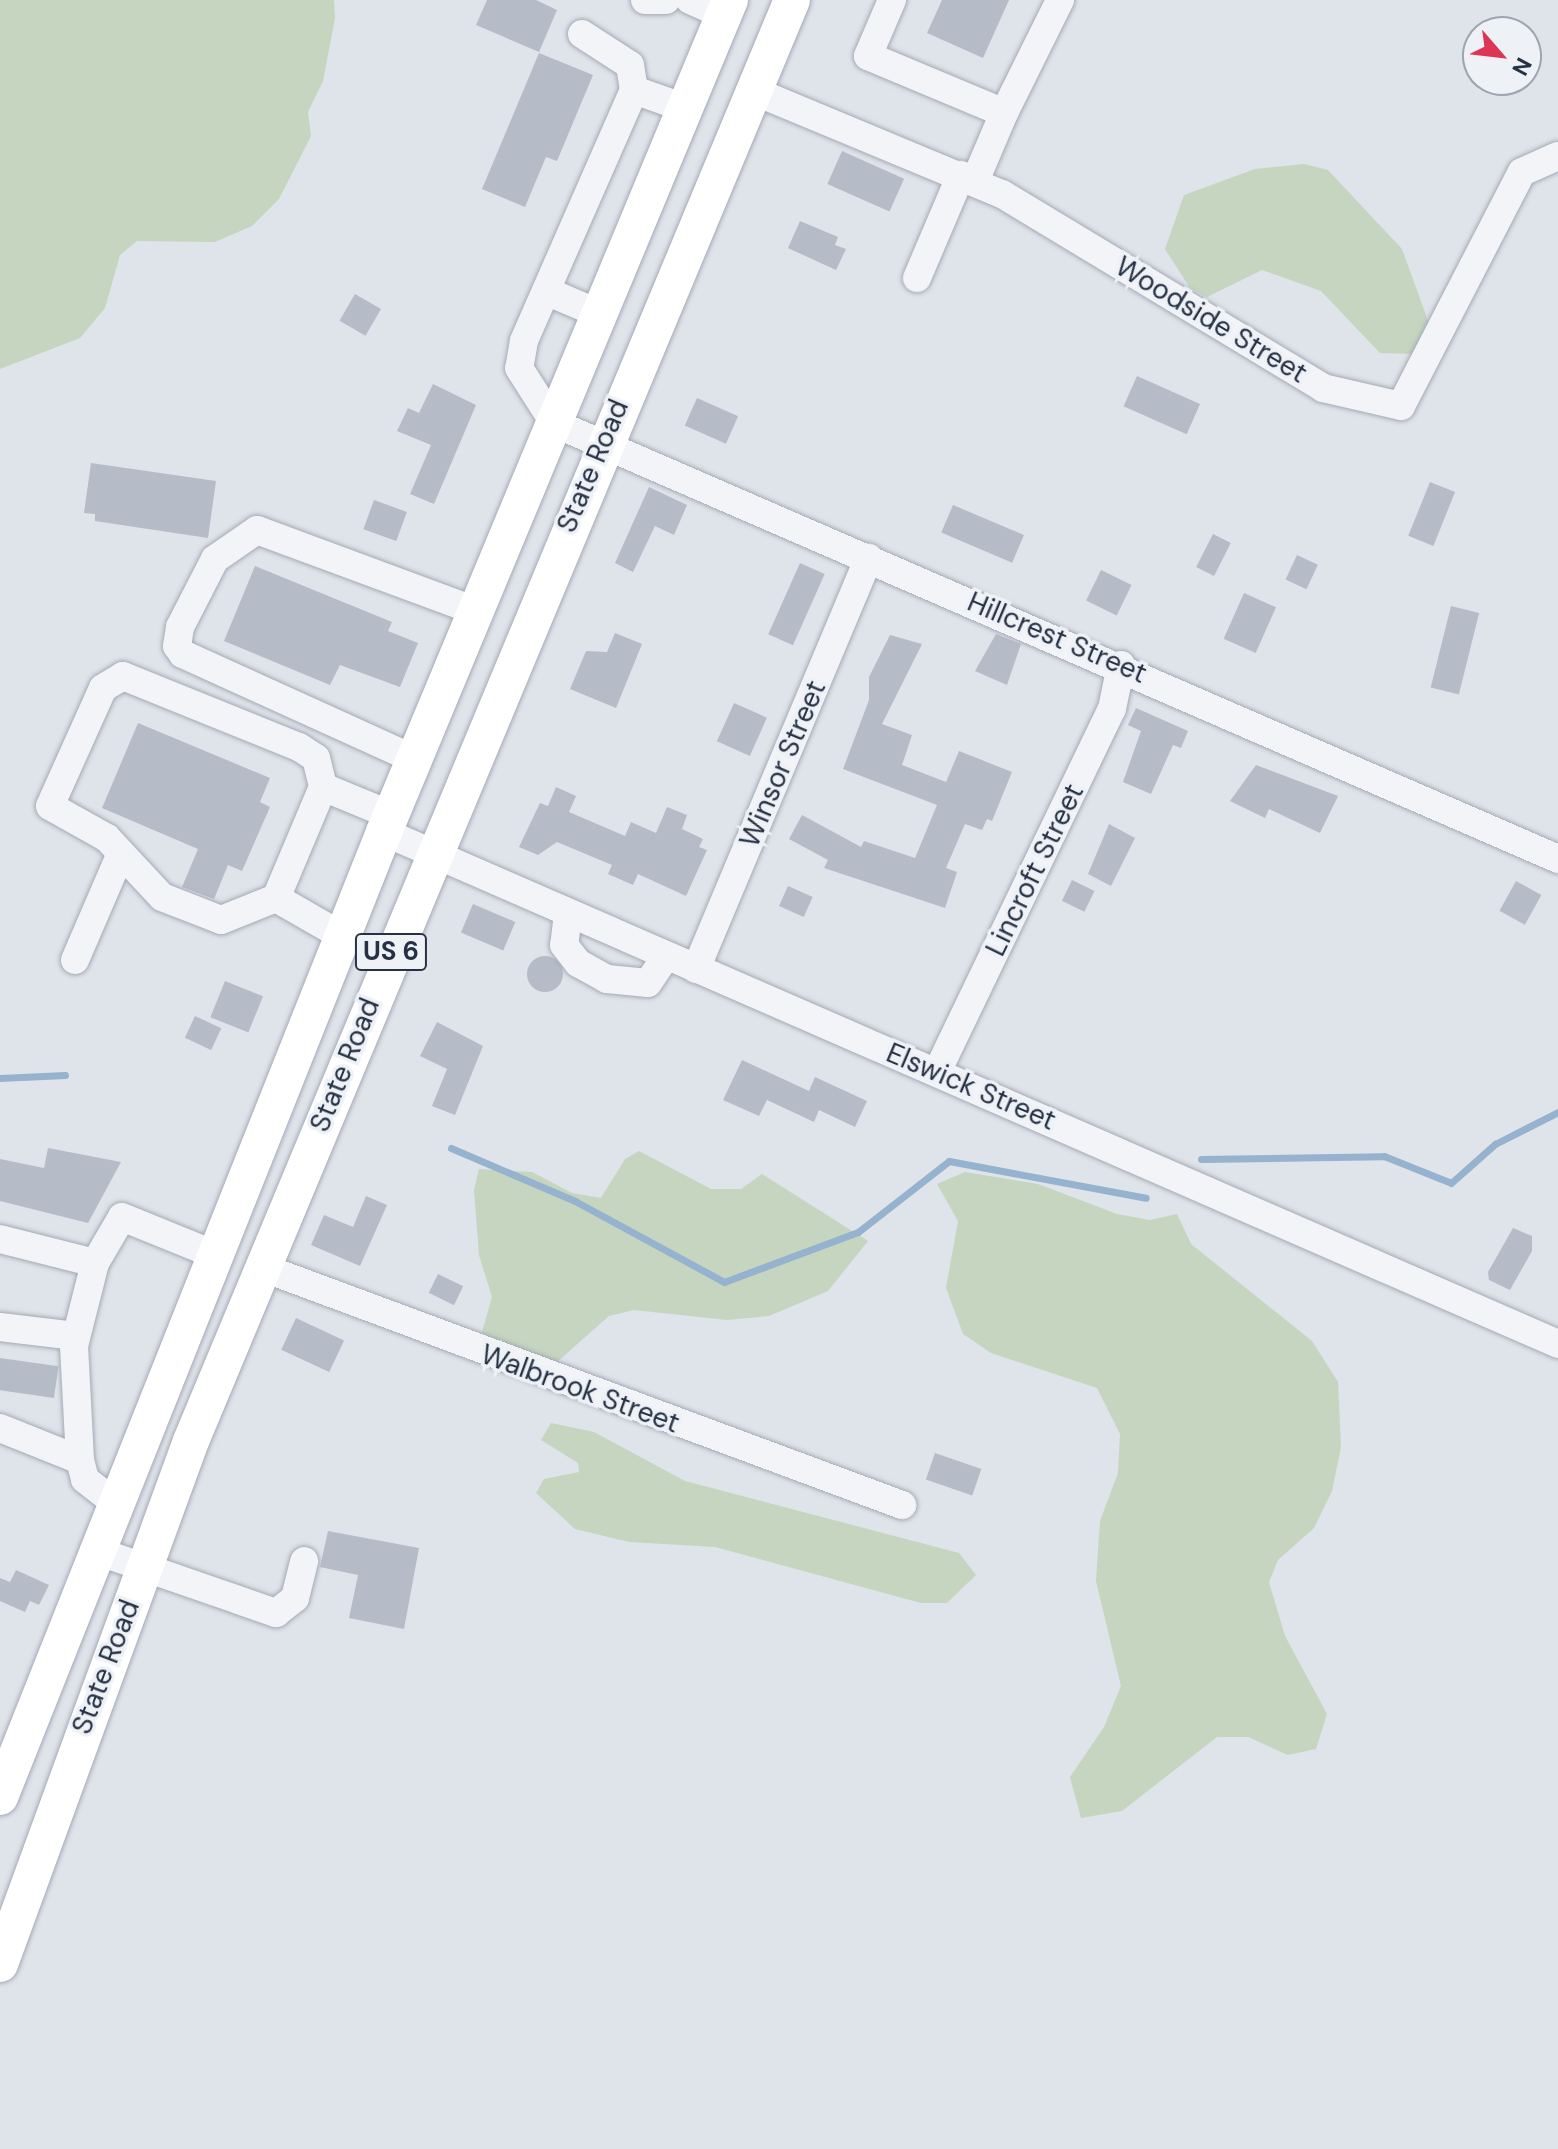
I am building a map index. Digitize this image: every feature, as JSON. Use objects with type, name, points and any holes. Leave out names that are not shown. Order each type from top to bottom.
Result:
[{"type":"main road","name":"State Road","points":[[0,1964],[8,1913],[261,1267],[600,447],[792,0]]},
{"type":"main road","name":"State Road","points":[[0,1797],[94,1550],[342,936],[727,8]]},
{"type":"street","points":[[645,0],[666,0]]},
{"type":"street","points":[[690,0],[727,8]]},
{"type":"street","points":[[892,0],[868,56],[1004,113]]},
{"type":"street","points":[[917,278],[1060,0]]},
{"type":"street","points":[[554,423],[519,368],[546,291],[634,90],[630,65],[582,34]]},
{"type":"street","points":[[634,90],[685,108]]},
{"type":"street","name":"Woodside Street","points":[[754,91],[968,178],[1323,388],[1401,406],[1522,172],[1558,156]]},
{"type":"street","points":[[546,291],[600,314]]},
{"type":"street","name":"Hillcrest Street","points":[[554,423],[600,447],[1121,665],[1558,859]]},
{"type":"street","points":[[414,759],[183,654],[180,627],[215,559],[257,530],[476,611]]},
{"type":"street","name":"Winsor Street","points":[[696,969],[869,558]]},
{"type":"street","name":"Lincroft Street","points":[[937,1072],[1112,709],[1121,665]]},
{"type":"street","points":[[123,676],[299,747],[316,758],[323,787],[276,898],[244,915],[207,920],[162,897],[121,853],[50,806],[103,688],[123,676]]},
{"type":"street","name":"Elswick Street","points":[[323,787],[433,851],[568,914],[1558,1344]]},
{"type":"street","points":[[75,960],[121,853]]},
{"type":"street","points":[[276,898],[342,936]]},
{"type":"street","points":[[568,914],[564,945],[578,963],[607,979],[648,983],[666,956]]},
{"type":"street","points":[[114,1502],[85,1479],[80,1460],[75,1336],[95,1263],[122,1217],[213,1254]]},
{"type":"street","points":[[0,1239],[95,1263]]},
{"type":"street","name":"Walbrook Street","points":[[261,1267],[902,1505]]},
{"type":"street","points":[[0,1327],[75,1336]]},
{"type":"street","points":[[0,1428],[80,1460]]},
{"type":"street","points":[[94,1550],[142,1571],[276,1613],[295,1598],[304,1561]]},
{"type":"green space","points":[[0,0],[334,0],[335,18],[323,81],[308,112],[311,136],[279,199],[252,226],[215,242],[137,241],[120,255],[105,308],[80,338],[0,369]]},
{"type":"green space","points":[[1304,164],[1328,170],[1402,249],[1430,326],[1414,354],[1380,353],[1321,291],[1262,270],[1207,297],[1190,288],[1165,249],[1184,195],[1255,169]]},
{"type":"green space","points":[[639,1151],[711,1189],[741,1189],[762,1174],[868,1241],[828,1291],[769,1316],[727,1320],[634,1310],[609,1316],[557,1362],[488,1340],[482,1332],[492,1297],[479,1255],[474,1190],[479,1169],[532,1172],[572,1193],[601,1198],[625,1159]]},
{"type":"green space","points":[[965,1172],[1038,1184],[1117,1214],[1150,1220],[1177,1214],[1191,1244],[1312,1341],[1338,1382],[1341,1447],[1332,1491],[1314,1528],[1278,1560],[1269,1582],[1285,1636],[1327,1714],[1316,1749],[1288,1755],[1248,1737],[1217,1737],[1122,1811],[1081,1818],[1070,1777],[1104,1727],[1121,1686],[1096,1581],[1100,1521],[1118,1473],[1120,1434],[1097,1388],[991,1353],[963,1334],[946,1288],[958,1221],[937,1184]]},
{"type":"green space","points":[[551,1423],[594,1432],[685,1481],[959,1553],[976,1575],[947,1603],[921,1603],[715,1547],[629,1542],[575,1529],[536,1493],[544,1479],[579,1472],[578,1463],[541,1440]]},
{"type":"building","points":[[487,0],[536,0],[557,10],[539,52],[476,25]]},
{"type":"building","points":[[942,0],[1009,0],[983,58],[927,33]]},
{"type":"building","points":[[539,53],[593,75],[557,161],[546,157],[525,207],[482,189]]},
{"type":"building","points":[[842,151],[904,179],[889,212],[827,184]]},
{"type":"building","points":[[800,221],[838,237],[835,245],[846,249],[836,270],[788,248]]},
{"type":"building","points":[[355,294],[381,309],[365,336],[340,321]]},
{"type":"building","points":[[1137,376],[1200,404],[1187,434],[1124,406]]},
{"type":"building","points":[[433,384],[476,405],[434,504],[410,494],[431,445],[397,431],[408,408],[419,413]]},
{"type":"building","points":[[697,398],[738,416],[726,444],[685,425]]},
{"type":"building","points":[[91,463],[216,481],[208,538],[95,521],[95,514],[84,513]]},
{"type":"building","points":[[1430,482],[1455,492],[1433,546],[1408,536]]},
{"type":"building","points":[[649,487],[687,505],[674,535],[655,526],[633,572],[615,563]]},
{"type":"building","points":[[374,500],[407,512],[396,541],[363,529]]},
{"type":"building","points":[[953,505],[1024,535],[1012,563],[941,533]]},
{"type":"building","points":[[1213,534],[1231,543],[1214,576],[1196,567]]},
{"type":"building","points":[[1297,555],[1318,565],[1306,589],[1286,579]]},
{"type":"building","points":[[800,563],[825,574],[793,645],[768,634]]},
{"type":"building","points":[[255,566],[392,622],[388,631],[418,643],[400,687],[340,665],[330,685],[224,641]]},
{"type":"building","points":[[1101,570],[1132,585],[1117,615],[1086,601]]},
{"type":"building","points":[[1244,593],[1276,607],[1256,653],[1224,639]]},
{"type":"building","points":[[1451,606],[1479,613],[1459,695],[1431,688]]},
{"type":"building","points":[[615,633],[642,644],[616,708],[570,689],[586,651],[607,652]]},
{"type":"building","points":[[996,634],[1021,644],[1007,685],[975,671]]},
{"type":"building","points":[[890,635],[922,644],[882,724],[912,735],[902,765],[946,782],[959,751],[1012,772],[992,821],[987,819],[982,830],[965,824],[946,868],[957,872],[945,908],[824,868],[828,860],[789,839],[802,815],[861,847],[864,841],[915,858],[937,805],[843,769],[869,700],[869,677]]},
{"type":"building","points":[[734,703],[767,718],[750,756],[717,741]]},
{"type":"building","points":[[1136,708],[1188,731],[1181,748],[1173,745],[1151,794],[1123,782],[1141,731],[1128,725]]},
{"type":"building","points":[[138,723],[270,778],[260,802],[270,807],[242,871],[228,865],[214,899],[182,887],[198,849],[102,808]]},
{"type":"building","points":[[1256,765],[1338,796],[1320,833],[1269,809],[1265,818],[1230,801]]},
{"type":"building","points":[[556,787],[576,796],[569,812],[625,836],[631,822],[656,833],[667,807],[687,815],[682,829],[703,839],[699,847],[707,850],[686,896],[638,874],[633,885],[608,874],[612,865],[557,842],[538,855],[519,847],[540,803],[548,806]]},
{"type":"building","points":[[1109,824],[1135,838],[1111,886],[1088,874]]},
{"type":"building","points":[[1072,880],[1094,891],[1084,912],[1062,901]]},
{"type":"building","points":[[1516,881],[1541,895],[1525,925],[1500,911]]},
{"type":"building","points":[[788,886],[813,897],[804,917],[779,906]]},
{"type":"building","points":[[473,904],[515,922],[503,951],[461,933]]},
{"type":"building","points":[[545,956],[558,961],[563,974],[558,987],[545,992],[532,987],[527,974],[532,961]]},
{"type":"building","points":[[225,981],[263,996],[248,1033],[210,1017]]},
{"type":"building","points":[[195,1016],[221,1028],[211,1050],[185,1038]]},
{"type":"building","points":[[437,1022],[483,1046],[455,1115],[432,1106],[447,1069],[420,1056]]},
{"type":"building","points":[[742,1060],[809,1091],[815,1077],[867,1101],[855,1127],[819,1110],[814,1122],[767,1100],[759,1116],[723,1100]]},
{"type":"building","points":[[48,1148],[121,1162],[88,1223],[0,1201],[0,1159],[44,1168]]},
{"type":"building","points":[[366,1196],[387,1205],[360,1266],[311,1245],[324,1215],[353,1227]]},
{"type":"building","points":[[1513,1228],[1532,1236],[1532,1251],[1510,1290],[1489,1280],[1488,1272]]},
{"type":"building","points":[[438,1274],[463,1286],[454,1305],[429,1293]]},
{"type":"building","points":[[296,1318],[344,1340],[329,1372],[281,1350]]},
{"type":"building","points":[[0,1358],[58,1366],[54,1398],[0,1390]]},
{"type":"building","points":[[935,1453],[981,1469],[972,1495],[926,1479]]},
{"type":"building","points":[[328,1531],[419,1548],[404,1629],[349,1618],[358,1575],[320,1567]]},
{"type":"building","points":[[16,1570],[49,1585],[39,1605],[30,1601],[25,1612],[0,1601],[0,1578],[10,1582]]},
{"type":"waterway","points":[[0,1078],[65,1075]]},
{"type":"waterway","points":[[1201,1159],[1384,1156],[1451,1183],[1495,1144],[1558,1112]]},
{"type":"waterway","points":[[451,1148],[575,1201],[724,1282],[858,1232],[949,1161],[1146,1198]]}]
